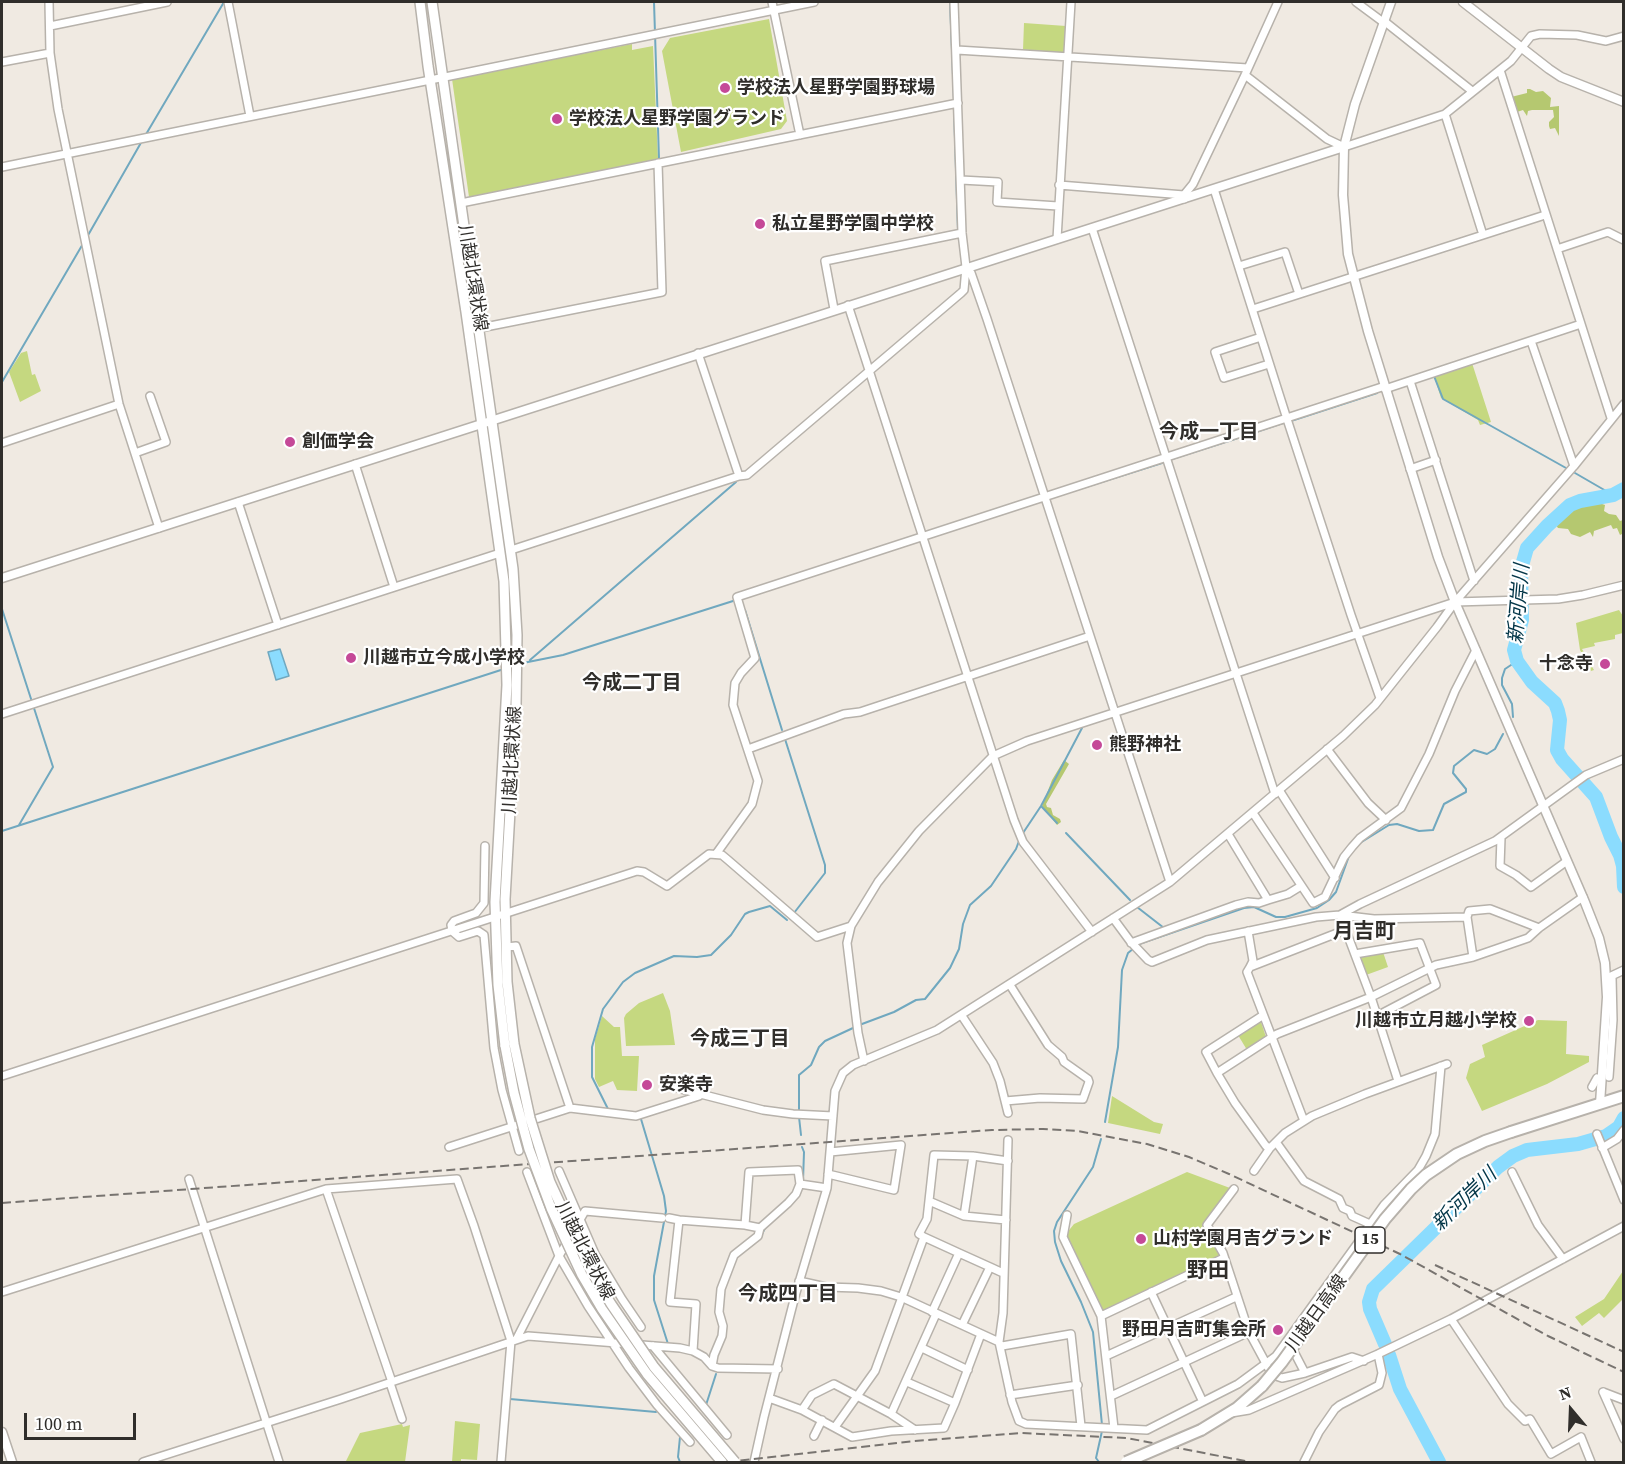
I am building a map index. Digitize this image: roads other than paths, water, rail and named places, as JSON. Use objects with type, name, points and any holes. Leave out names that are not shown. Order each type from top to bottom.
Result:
[{"type":"main road","name":"川越北環状線","points":[[420,2],[504,581],[507,685],[498,985],[509,1045],[550,1182],[591,1271],[654,1367],[735,1462]]},
{"type":"main road","name":"川越北環状線","points":[[432,2],[511,550],[517,635],[516,705],[507,852],[500,914],[506,947],[509,1045],[514,1093],[529,1149],[551,1209],[582,1275],[602,1309],[647,1374],[722,1462]]},
{"type":"main road","name":"川越日高線","points":[[1126,1462],[1200,1430],[1229,1414],[1263,1386],[1385,1219],[1410,1188],[1440,1165],[1485,1141],[1620,1097]]},
{"type":"street","points":[[49,2],[50,53],[58,109],[119,404],[159,528]]},
{"type":"street","points":[[50,26],[166,2]]},
{"type":"street","points":[[228,2],[250,116]]},
{"type":"street","points":[[772,2],[800,135]]},
{"type":"street","points":[[2,167],[814,2]]},
{"type":"street","points":[[511,550],[747,475],[868,369],[964,290],[966,267],[962,233],[954,2]]},
{"type":"street","points":[[1057,239],[1066,56],[1071,2]]},
{"type":"street","points":[[1184,197],[1193,184],[1278,2]]},
{"type":"street","points":[[1356,2],[1472,91]]},
{"type":"street","points":[[1391,2],[1355,104],[1344,147],[1342,167],[1344,232],[1352,277],[1430,536],[1455,602],[1599,938],[1609,977],[1613,1020],[1609,1077]]},
{"type":"street","points":[[1463,2],[1561,77],[1623,102]]},
{"type":"street","points":[[2,578],[1445,114],[1500,70],[1523,49],[1531,36],[1540,34],[1577,35],[1606,41],[1623,36]]},
{"type":"street","points":[[957,50],[1248,68]]},
{"type":"street","points":[[2,62],[50,53]]},
{"type":"street","points":[[1500,70],[1611,418]]},
{"type":"street","points":[[1245,75],[1335,145],[1344,147]]},
{"type":"street","points":[[461,203],[958,103]]},
{"type":"street","points":[[1445,114],[1483,235]]},
{"type":"street","points":[[480,328],[531,320],[662,292],[658,163]]},
{"type":"street","points":[[961,180],[998,182],[997,202],[1058,206]]},
{"type":"street","points":[[1059,185],[1184,197]]},
{"type":"street","points":[[1214,189],[1269,364],[1380,698]]},
{"type":"street","points":[[1253,309],[1545,216]]},
{"type":"street","points":[[1092,228],[1235,673],[1277,792],[1335,878]]},
{"type":"street","points":[[1557,249],[1608,232],[1623,240]]},
{"type":"street","points":[[834,309],[825,261],[962,233]]},
{"type":"street","points":[[1239,266],[1285,252],[1299,294]]},
{"type":"street","points":[[966,267],[978,291],[1170,882]]},
{"type":"street","points":[[848,305],[1018,831],[1023,842],[1092,932]]},
{"type":"street","points":[[716,854],[748,810],[754,797],[758,777],[732,698],[738,677],[756,658],[737,597],[1581,324]]},
{"type":"street","points":[[1261,337],[1215,352],[1224,378],[1269,364]]},
{"type":"street","points":[[1531,341],[1574,466]]},
{"type":"street","points":[[698,353],[739,476]]},
{"type":"street","points":[[1410,381],[1474,581]]},
{"type":"street","points":[[135,453],[166,442],[150,396]]},
{"type":"street","points":[[2,443],[119,404]]},
{"type":"street","points":[[754,1462],[799,1281],[827,1188],[833,1116],[840,1077],[847,1069],[937,1030],[962,1016],[1170,882],[1343,736],[1380,698],[1455,602],[1574,466],[1623,404]]},
{"type":"street","points":[[1410,469],[1436,460]]},
{"type":"street","points":[[355,464],[394,587]]},
{"type":"street","points":[[238,502],[278,625]]},
{"type":"street","points":[[2,714],[500,553]]},
{"type":"street","points":[[864,1061],[847,943],[850,926],[878,882],[919,831],[993,756],[1027,741],[1455,602],[1530,601],[1582,595],[1623,585]]},
{"type":"street","points":[[748,749],[844,714],[860,712],[1090,636]]},
{"type":"street","points":[[1313,903],[1325,897],[1344,857],[1360,838],[1401,808],[1429,754],[1455,691],[1476,650]]},
{"type":"street","points":[[1327,749],[1368,803],[1386,820]]},
{"type":"street","points":[[1340,915],[1501,838],[1586,775],[1623,759]]},
{"type":"street","points":[[1252,813],[1313,903],[1316,917]]},
{"type":"street","points":[[1228,834],[1268,900]]},
{"type":"street","points":[[1501,838],[1500,866],[1531,887],[1567,861]]},
{"type":"street","points":[[485,846],[484,903],[476,912],[454,921],[451,926],[452,931],[459,938],[478,931],[484,936],[494,1048],[511,1127],[519,1152]]},
{"type":"street","points":[[2,1076],[637,871],[644,872],[667,886],[703,857],[716,854],[728,860],[817,937],[850,926]]},
{"type":"street","points":[[1131,942],[1236,905],[1248,902],[1259,903],[1288,894],[1301,886]]},
{"type":"street","points":[[1217,1073],[1272,1037],[1371,997],[1436,965],[1473,957],[1527,938],[1583,897]]},
{"type":"street","points":[[1473,957],[1467,916],[1469,911],[1490,909],[1539,928]]},
{"type":"street","points":[[1113,918],[1138,950],[1152,962],[1207,940],[1316,917],[1340,915],[1374,919],[1467,916]]},
{"type":"street","points":[[1340,915],[1371,997],[1398,1081]]},
{"type":"street","points":[[1250,967],[1346,930]]},
{"type":"street","points":[[1248,932],[1253,961],[1246,972],[1304,1121]]},
{"type":"street","points":[[1355,954],[1420,943],[1436,985],[1377,1016]]},
{"type":"street","points":[[506,947],[516,946],[570,1108]]},
{"type":"street","points":[[1609,977],[1623,970]]},
{"type":"street","points":[[1600,1104],[1609,977]]},
{"type":"street","points":[[1005,1101],[1040,1098],[1083,1099],[1089,1082],[1065,1062],[1041,1037],[1010,985]]},
{"type":"street","points":[[962,1016],[993,1062],[1008,1113]]},
{"type":"street","points":[[1262,1016],[1206,1052],[1235,1103],[1266,1146],[1270,1148]]},
{"type":"street","points":[[1254,1171],[1270,1148],[1276,1142],[1285,1133],[1312,1116],[1444,1065],[1435,1134],[1426,1156],[1418,1170],[1384,1205],[1368,1227],[1352,1216],[1350,1211],[1343,1208],[1339,1199],[1304,1181],[1276,1142]]},
{"type":"street","points":[[1592,1087],[1597,1078]]},
{"type":"street","points":[[677,1088],[763,1110],[833,1116]]},
{"type":"street","points":[[449,1147],[570,1108],[636,1116],[699,1096],[702,1093]]},
{"type":"street","points":[[1602,1146],[1617,1139],[1623,1130]]},
{"type":"street","points":[[1597,1134],[1623,1200]]},
{"type":"street","points":[[1008,1140],[1001,1344],[1010,1395],[1019,1421],[1026,1424],[1147,1430],[1202,1400],[1238,1384],[1276,1356],[1360,1240]]},
{"type":"street","points":[[828,1174],[894,1190],[901,1145],[830,1152]]},
{"type":"street","points":[[1003,1273],[919,1234],[927,1219],[934,1155],[973,1156],[1008,1161]]},
{"type":"street","points":[[964,1216],[973,1156]]},
{"type":"street","points":[[712,1366],[722,1336],[723,1326],[719,1312],[721,1289],[734,1255],[758,1236],[760,1228],[796,1194],[800,1184],[798,1170],[749,1172],[745,1225]]},
{"type":"street","points":[[559,1171],[595,1254],[640,1327]]},
{"type":"street","points":[[527,1172],[559,1256],[588,1306],[611,1343],[657,1405],[690,1442]]},
{"type":"street","points":[[1512,1172],[1538,1225],[1563,1259]]},
{"type":"street","points":[[189,1179],[279,1462]]},
{"type":"street","points":[[2,1292],[326,1189],[457,1179],[514,1340]]},
{"type":"street","points":[[800,1184],[827,1188]]},
{"type":"street","points":[[326,1189],[402,1419]]},
{"type":"street","points":[[1234,1189],[1207,1226],[1224,1258],[1249,1332],[1273,1375],[1278,1377],[1305,1373],[1352,1357],[1364,1360]]},
{"type":"street","points":[[929,1201],[964,1216],[1006,1220]]},
{"type":"street","points":[[501,1462],[514,1340],[585,1211],[760,1228]]},
{"type":"street","points":[[1067,1215],[1063,1237],[1101,1316],[1111,1396],[1107,1428]]},
{"type":"street","points":[[679,1220],[670,1302],[696,1304],[693,1351]]},
{"type":"street","points":[[1229,1414],[1249,1410],[1378,1354],[1451,1319],[1623,1226]]},
{"type":"street","points":[[835,1427],[875,1371],[924,1237]]},
{"type":"street","points":[[891,1414],[922,1348],[959,1253]]},
{"type":"street","points":[[1101,1316],[1224,1258]]},
{"type":"street","points":[[962,1325],[990,1267]]},
{"type":"street","points":[[799,1281],[826,1287],[858,1287],[901,1297],[1001,1344],[1071,1334],[1081,1426]]},
{"type":"street","points":[[1151,1292],[1202,1400]]},
{"type":"street","points":[[1106,1356],[1236,1297]]},
{"type":"street","points":[[1451,1319],[1508,1404],[1525,1421],[1530,1419],[1551,1454],[1581,1437],[1591,1462]]},
{"type":"street","points":[[1111,1396],[1249,1332]]},
{"type":"street","points":[[769,1398],[802,1410],[852,1437],[944,1428],[981,1334]]},
{"type":"street","points":[[143,1462],[528,1336],[693,1351],[704,1357],[712,1366],[778,1369]]},
{"type":"street","points":[[1288,1341],[1305,1373]]},
{"type":"street","points":[[653,1346],[727,1435]]},
{"type":"street","points":[[922,1348],[968,1370]]},
{"type":"street","points":[[1304,1462],[1319,1432],[1335,1409],[1379,1386],[1382,1373],[1378,1354]]},
{"type":"street","points":[[907,1382],[955,1403]]},
{"type":"street","points":[[802,1410],[812,1395],[834,1384],[891,1414],[915,1430]]},
{"type":"street","points":[[1010,1395],[1077,1385]]},
{"type":"street","points":[[1623,1400],[1603,1392],[1623,1439]]},
{"type":"street","points":[[814,1436],[822,1420]]},
{"type":"street","points":[[2,1432],[12,1462]]},
{"type":"water","points":[[280,649],[289,676],[276,680],[268,652]]},
{"type":"waterway","points":[[145,136],[224,2]]},
{"type":"waterway","points":[[654,2],[659,159]]},
{"type":"waterway","points":[[950,2],[954,99]]},
{"type":"waterway","points":[[954,108],[958,230]]},
{"type":"waterway","points":[[87,237],[142,141]]},
{"type":"waterway","points":[[2,382],[84,242]]},
{"type":"waterway","points":[[934,312],[958,291]]},
{"type":"waterway","points":[[1434,376],[1443,399],[1566,468]]},
{"type":"waterway","points":[[1291,421],[1377,393]]},
{"type":"waterway","points":[[1241,437],[1283,423]]},
{"type":"waterway","points":[[1169,460],[1238,438]]},
{"type":"waterway","points":[[1073,491],[1162,463]]},
{"type":"waterway","points":[[1575,473],[1613,495]]},
{"type":"waterway","points":[[530,660],[736,482]]},
{"type":"waterway","name":"新河岸川","points":[[1624,489],[1613,495],[1570,505],[1527,548],[1521,569],[1522,620],[1514,650],[1517,661],[1532,682],[1555,703],[1560,720],[1557,750],[1562,759],[1596,797],[1620,855],[1624,887]]},
{"type":"waterway","points":[[518,664],[563,655],[733,601]]},
{"type":"waterway","points":[[2,609],[53,767],[19,825]]},
{"type":"waterway","points":[[745,610],[782,730]]},
{"type":"waterway","points":[[1513,717],[1512,704],[1502,685],[1502,678],[1505,669],[1517,661]]},
{"type":"waterway","points":[[2,831],[504,669]]},
{"type":"waterway","points":[[1023,833],[1041,806],[1082,728]]},
{"type":"waterway","points":[[1360,843],[1389,825],[1397,824],[1419,831],[1433,830],[1444,804],[1466,792],[1453,773],[1454,766],[1474,750],[1487,754],[1495,749],[1503,734]]},
{"type":"waterway","points":[[785,739],[825,865],[825,873],[794,913]]},
{"type":"waterway","points":[[1041,806],[1057,823]]},
{"type":"waterway","points":[[1066,833],[1130,900]]},
{"type":"waterway","points":[[862,1024],[894,1012],[916,1000],[925,999],[950,968],[959,949],[963,924],[970,905],[991,886],[1019,841]]},
{"type":"waterway","points":[[1105,1122],[1118,1047],[1122,970],[1128,953],[1139,944],[1244,908],[1254,907],[1276,917],[1285,917],[1317,908],[1336,892],[1349,856]]},
{"type":"waterway","points":[[609,1111],[592,1077],[592,1047],[603,1009],[623,982],[635,973],[674,956],[711,955],[749,912],[770,906],[787,920]]},
{"type":"waterway","points":[[1137,907],[1164,928]]},
{"type":"waterway","points":[[799,1111],[799,1075],[811,1065],[819,1047],[825,1041],[853,1028]]},
{"type":"waterway","points":[[799,1117],[801,1135]]},
{"type":"waterway","name":"新河岸川","points":[[1385,1344],[1370,1309],[1369,1302],[1373,1289],[1498,1167],[1513,1156],[1527,1150],[1578,1144],[1606,1136],[1619,1127],[1624,1118]]},
{"type":"waterway","points":[[641,1119],[664,1196],[666,1211],[654,1276],[654,1300],[668,1344]]},
{"type":"waterway","points":[[1101,1139],[1093,1167],[1057,1222],[1054,1231],[1061,1261],[1093,1332],[1102,1425]]},
{"type":"waterway","points":[[802,1147],[804,1152],[803,1181]]},
{"type":"waterway","points":[[762,1234],[780,1214]]},
{"type":"waterway","name":"新河岸川","points":[[1389,1355],[1400,1389],[1439,1462]]},
{"type":"waterway","points":[[706,1405],[716,1374]]},
{"type":"waterway","points":[[510,1399],[656,1412]]},
{"type":"waterway","points":[[1099,1462],[1096,1458],[1102,1431]]},
{"type":"waterway","points":[[680,1437],[678,1457],[680,1462]]},
{"type":"railway","points":[[2,1203],[992,1130],[1078,1131],[1147,1144],[1189,1157],[1229,1174],[1400,1254],[1548,1336],[1624,1372]]},
{"type":"railway","points":[[1435,1265],[1624,1352]]},
{"type":"railway","points":[[727,1462],[914,1441],[1021,1433],[1127,1438],[1250,1462]]},
{"type":"place","name":"学校法人星野学園野球場","points":[[725,88]]},
{"type":"place","name":"学校法人星野学園グランド","points":[[557,119]]},
{"type":"place","name":"私立星野学園中学校","points":[[760,224]]},
{"type":"place","name":"創価学会","points":[[290,442]]},
{"type":"place","name":"川越市立今成小学校","points":[[351,658]]},
{"type":"place","name":"十念寺","points":[[1605,664]]},
{"type":"place","name":"熊野神社","points":[[1097,745]]},
{"type":"place","name":"川越市立月越小学校","points":[[1529,1021]]},
{"type":"place","name":"安楽寺","points":[[647,1085]]},
{"type":"place","name":"山村学園月吉グランド","points":[[1141,1239]]},
{"type":"place","name":"野田月吉町集会所","points":[[1278,1330]]},
{"type":"district","name":"今成一丁目","points":[[1209,433]]},
{"type":"district","name":"今成二丁目","points":[[632,684]]},
{"type":"district","name":"月吉町","points":[[1364,933]]},
{"type":"district","name":"今成三丁目","points":[[740,1040]]},
{"type":"district","name":"野田","points":[[1208,1272]]},
{"type":"district","name":"今成四丁目","points":[[788,1295]]}]
